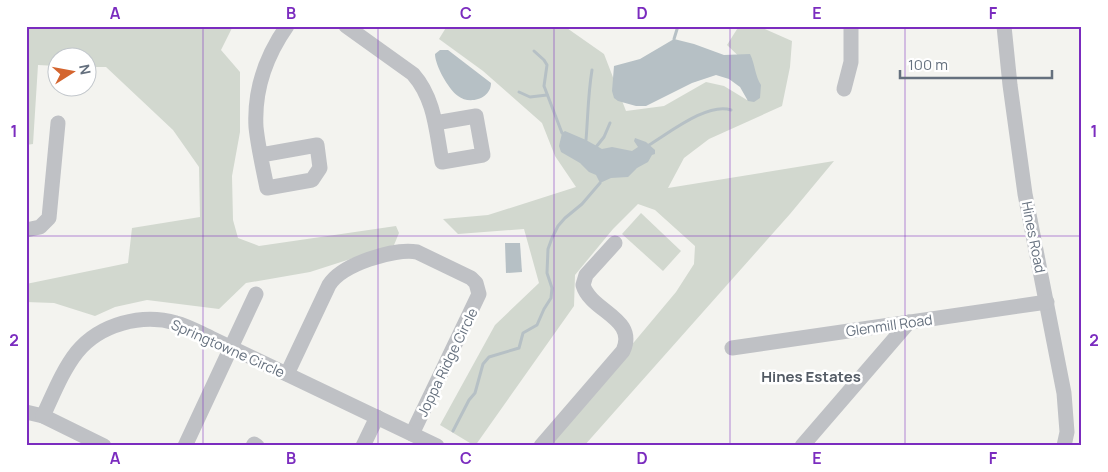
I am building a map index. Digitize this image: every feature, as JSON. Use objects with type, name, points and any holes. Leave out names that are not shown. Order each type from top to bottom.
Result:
[{"type":"street","points":[[261,155],[256,116],[260,88],[272,50],[287,26]]},
{"type":"street","points":[[346,26],[413,74],[425,91],[432,107],[435,123]]},
{"type":"street","points":[[844,88],[851,62],[851,26]]},
{"type":"street","name":"Hines Road","points":[[1004,26],[1018,152],[1071,436]]},
{"type":"street","points":[[26,230],[40,227],[49,218],[58,123]]},
{"type":"street","points":[[541,446],[623,351],[626,344],[627,338],[624,327],[588,296],[583,286],[586,275],[615,243]]},
{"type":"street","name":"Joppa Ridge Circle","points":[[287,374],[329,285],[338,274],[353,266],[394,252],[408,250],[417,252],[471,278],[476,282],[479,294],[412,434]]},
{"type":"street","points":[[185,446],[256,294]]},
{"type":"street","name":"Glenmill Road","points":[[732,348],[1047,302]]},
{"type":"street","name":"Springtowne Circle","points":[[43,416],[66,370],[78,351],[95,336],[116,325],[129,321],[149,320],[175,323],[437,446]]},
{"type":"street","points":[[802,446],[909,322]]},
{"type":"street","points":[[26,412],[43,416],[104,446]]},
{"type":"street","points":[[363,446],[377,417]]},
{"type":"shaded area","points":[[26,26],[233,26],[221,50],[240,72],[240,132],[232,176],[233,220],[238,238],[259,246],[396,226],[399,233],[394,245],[310,272],[246,283],[219,309],[147,300],[115,307],[95,316],[54,303],[26,302],[26,284],[128,263],[132,228],[200,217],[199,167],[173,130],[106,67],[98,67],[98,48],[48,48],[48,66],[38,65],[33,144],[26,145]]},
{"type":"shaded area","points":[[447,26],[564,26],[604,54],[626,111],[664,106],[706,82],[724,86],[747,100],[759,95],[750,67],[727,45],[739,26],[758,26],[792,41],[790,67],[782,106],[709,139],[684,158],[668,188],[834,161],[790,214],[584,446],[547,446],[676,292],[694,264],[695,246],[655,210],[638,204],[613,229],[575,275],[574,306],[475,446],[440,425],[495,325],[539,283],[524,229],[458,234],[443,219],[488,215],[576,187],[555,156],[542,123],[483,71],[439,39]]},
{"type":"shaded area","points":[[674,39],[724,55],[750,54],[761,85],[760,98],[754,102],[748,101],[740,87],[729,79],[716,75],[692,83],[646,106],[636,106],[614,98],[612,91],[614,66],[640,59]]},
{"type":"shaded area","points":[[440,50],[448,50],[491,83],[490,89],[483,97],[468,100],[454,93],[446,83],[437,64],[435,54]]},
{"type":"shaded area","points":[[565,131],[602,149],[612,147],[632,151],[638,147],[634,141],[635,138],[646,142],[655,150],[655,154],[652,155],[648,162],[637,168],[628,177],[611,178],[600,183],[596,175],[561,152],[559,146],[562,133]]},
{"type":"shaded area","points":[[641,213],[681,251],[663,271],[622,234]]},
{"type":"shaded area","points":[[505,243],[520,243],[522,272],[506,273]]},
{"type":"waterway","points":[[674,39],[678,26]]},
{"type":"waterway","points":[[534,51],[547,65],[544,86],[562,133]]},
{"type":"waterway","points":[[586,140],[592,70]]},
{"type":"waterway","points":[[519,92],[530,97],[547,95]]},
{"type":"waterway","points":[[649,145],[700,114],[711,110],[731,110]]},
{"type":"waterway","points":[[596,147],[604,137],[610,123]]},
{"type":"waterway","points":[[453,431],[469,400],[475,393],[483,364],[489,357],[519,348],[523,333],[537,325],[551,298],[552,288],[547,273],[548,249],[552,238],[558,226],[582,204],[600,183]]},
{"type":"district","name":"Hines Estates","points":[[811,376]]}]
